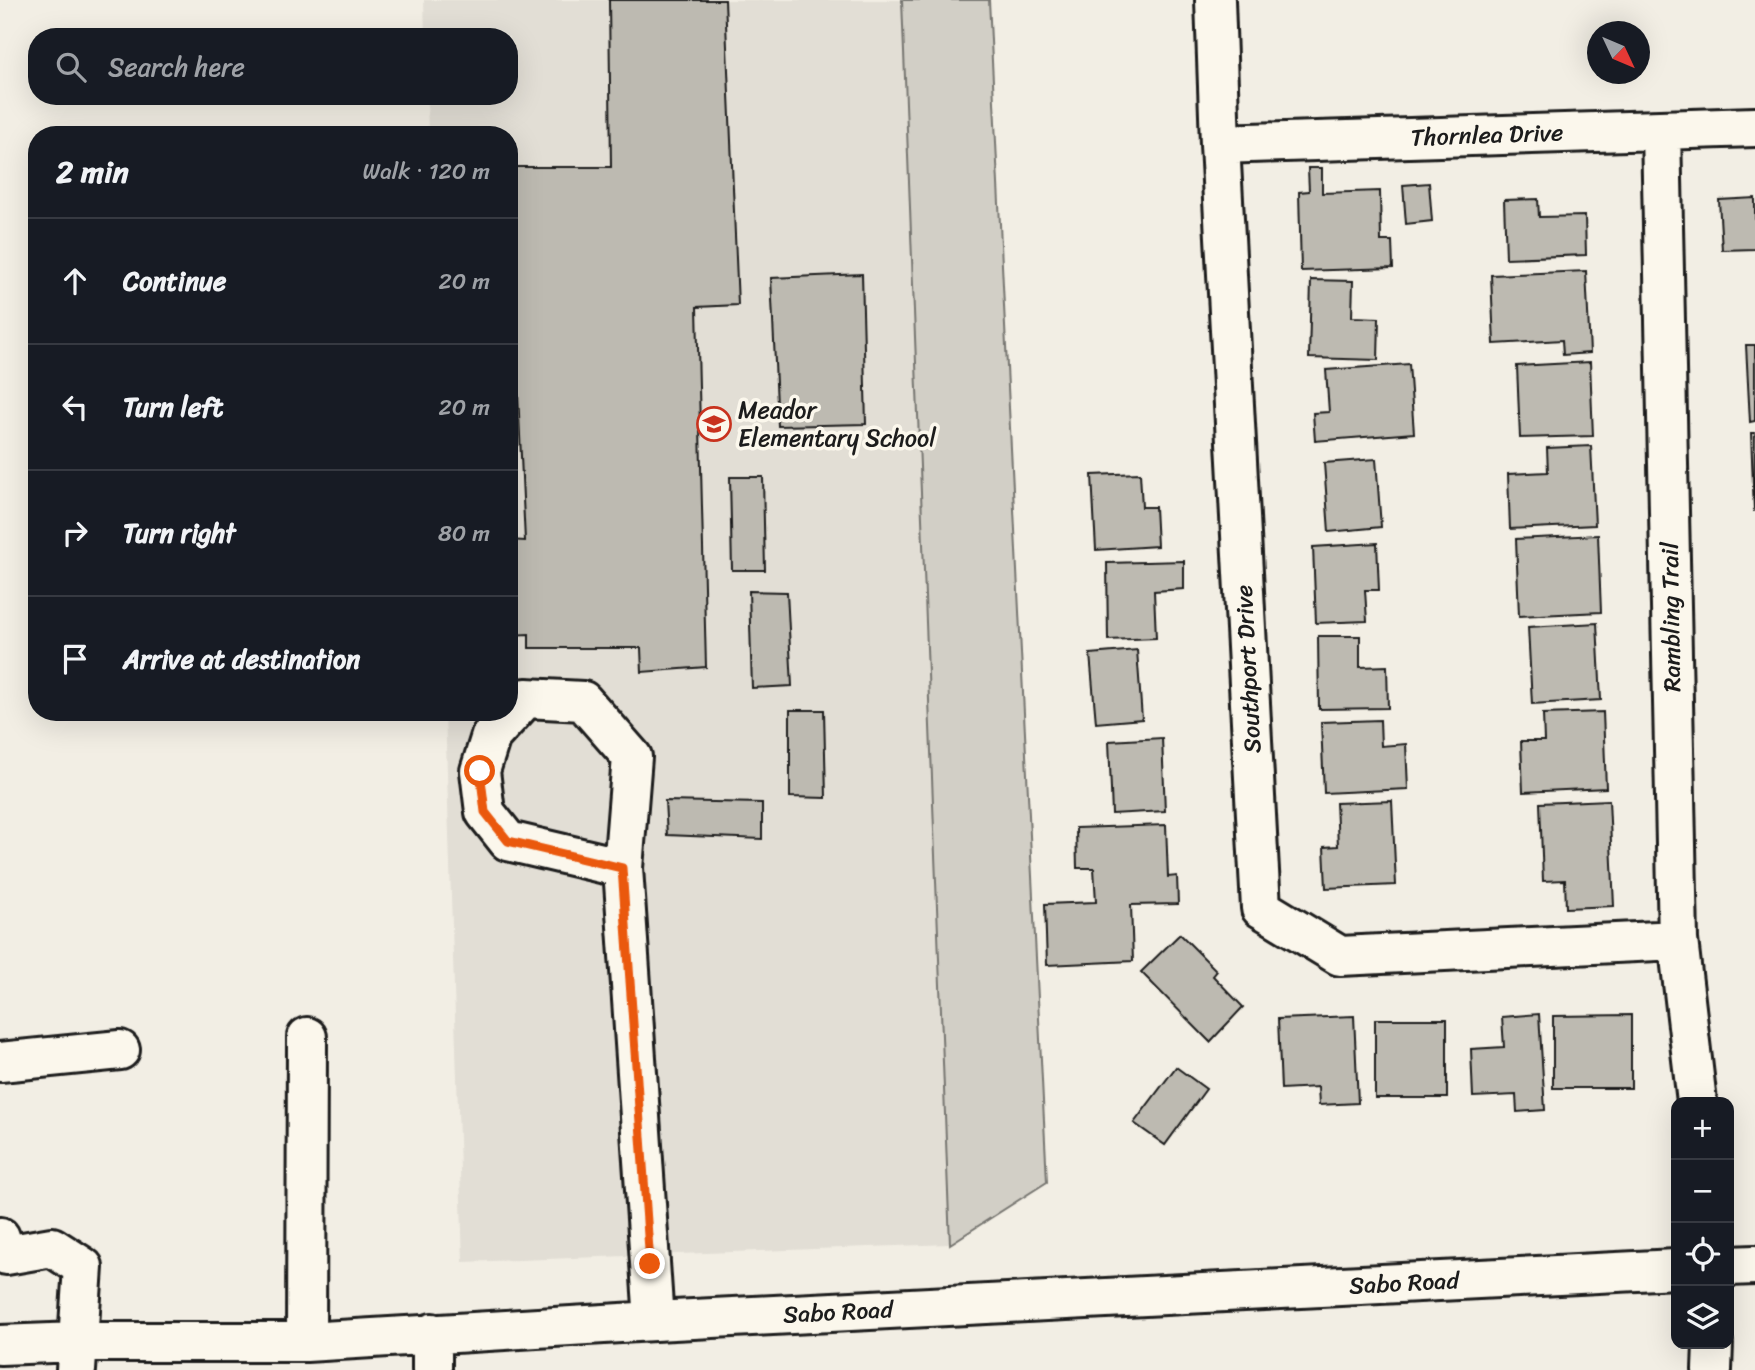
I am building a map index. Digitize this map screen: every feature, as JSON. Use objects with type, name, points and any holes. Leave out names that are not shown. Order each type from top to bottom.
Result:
[{"type":"street","name":"Southport Drive","points":[[1215,0],[1220,144],[1261,908],[1340,956],[1678,940]]},
{"type":"street","name":"Thornlea Drive","points":[[1220,144],[1755,127]]},
{"type":"street","name":"Rambling Trail","points":[[1661,130],[1678,940],[1696,1097]]},
{"type":"street","points":[[518,707],[526,698],[583,701],[632,757],[622,868],[654,1321]]},
{"type":"street","points":[[505,721],[491,736],[480,771],[485,812],[508,841],[622,868]]},
{"type":"street","points":[[306,1342],[307,1037]]},
{"type":"street","points":[[0,1062],[120,1050]]},
{"type":"street","points":[[0,1237],[6,1255],[52,1247],[83,1267],[77,1356]]},
{"type":"street","points":[[1734,1266],[1755,1265]]},
{"type":"street","name":"Sabo Road","points":[[0,1345],[77,1356],[306,1342],[432,1352],[654,1321],[1671,1269]]},
{"type":"street","points":[[1712,1370],[1713,1349]]},
{"type":"shaded area","name":"Meador Elementary School","points":[[424,0],[902,0],[950,1244],[463,1262],[445,721],[518,721],[518,126],[428,126],[427,105],[518,105],[518,28],[425,28]]},
{"type":"shaded area","points":[[902,0],[989,0],[1047,1182],[950,1244]]},
{"type":"building","points":[[609,0],[725,0],[738,305],[697,307],[706,667],[642,672],[641,648],[529,648],[529,634],[518,635],[518,541],[525,541],[518,393],[518,167],[611,167]]},
{"type":"building","points":[[1308,168],[1322,168],[1322,193],[1380,191],[1381,241],[1392,241],[1393,268],[1301,271],[1299,192],[1309,191]]},
{"type":"building","points":[[1429,183],[1432,221],[1406,224],[1403,185]]},
{"type":"building","points":[[1755,198],[1755,249],[1722,250],[1719,200]]},
{"type":"building","points":[[1538,199],[1539,217],[1585,216],[1586,255],[1506,258],[1504,200]]},
{"type":"building","points":[[1586,271],[1590,353],[1563,355],[1562,340],[1494,344],[1491,275]]},
{"type":"building","points":[[862,274],[866,424],[778,426],[771,278]]},
{"type":"building","points":[[1311,280],[1353,281],[1352,317],[1379,318],[1378,360],[1309,358]]},
{"type":"building","points":[[1746,345],[1755,345],[1755,421],[1750,422]]},
{"type":"building","points":[[1590,362],[1593,436],[1520,438],[1517,366]]},
{"type":"building","points":[[1409,364],[1414,433],[1315,441],[1313,413],[1329,412],[1326,370]]},
{"type":"building","points":[[1751,433],[1755,433],[1754,512]]},
{"type":"building","points":[[1591,446],[1595,525],[1510,529],[1508,474],[1548,472],[1547,448]]},
{"type":"building","points":[[1376,459],[1381,527],[1329,532],[1324,463]]},
{"type":"building","points":[[1140,473],[1142,507],[1155,507],[1157,546],[1096,550],[1092,475]]},
{"type":"building","points":[[730,477],[763,477],[765,570],[732,570]]},
{"type":"building","points":[[1598,535],[1601,612],[1519,616],[1516,539]]},
{"type":"building","points":[[1377,543],[1379,590],[1365,590],[1367,621],[1316,623],[1313,547]]},
{"type":"building","points":[[1184,561],[1184,589],[1154,591],[1156,638],[1108,640],[1107,563]]},
{"type":"building","points":[[749,591],[787,592],[792,686],[752,688]]},
{"type":"building","points":[[1597,623],[1601,700],[1532,704],[1528,627]]},
{"type":"building","points":[[1318,636],[1360,636],[1360,667],[1387,666],[1388,708],[1319,709]]},
{"type":"building","points":[[1137,650],[1142,719],[1096,723],[1090,654]]},
{"type":"building","points":[[790,710],[824,710],[826,798],[790,797]]},
{"type":"building","points":[[1603,712],[1606,788],[1523,792],[1521,741],[1544,741],[1543,714]]},
{"type":"building","points":[[1380,720],[1381,746],[1406,744],[1408,789],[1324,793],[1321,722]]},
{"type":"building","points":[[1162,738],[1165,811],[1112,814],[1109,741]]},
{"type":"building","points":[[1609,800],[1614,906],[1566,908],[1565,880],[1543,881],[1540,803]]},
{"type":"building","points":[[665,801],[762,803],[762,839],[667,835]]},
{"type":"building","points":[[1392,801],[1396,885],[1326,888],[1324,847],[1338,846],[1336,803]]},
{"type":"building","points":[[1166,825],[1168,877],[1177,876],[1178,904],[1131,905],[1133,961],[1047,965],[1045,904],[1096,902],[1094,868],[1077,868],[1076,828]]},
{"type":"building","points":[[1180,934],[1217,971],[1213,976],[1243,1007],[1210,1042],[1141,972]]},
{"type":"building","points":[[1539,1014],[1545,1110],[1517,1112],[1516,1095],[1473,1097],[1471,1049],[1504,1047],[1502,1017]]},
{"type":"building","points":[[1631,1015],[1631,1088],[1553,1088],[1553,1016]]},
{"type":"building","points":[[1354,1016],[1358,1103],[1319,1105],[1318,1087],[1281,1089],[1278,1019]]},
{"type":"building","points":[[1375,1019],[1447,1019],[1447,1098],[1375,1098]]},
{"type":"building","points":[[1176,1067],[1206,1089],[1165,1145],[1134,1123]]},
{"type":"place","name":"Meador Elementary School","points":[[714,424]]},
{"type":"route","points":[[480,771],[485,812],[508,841],[622,868],[650,1264]]}]
